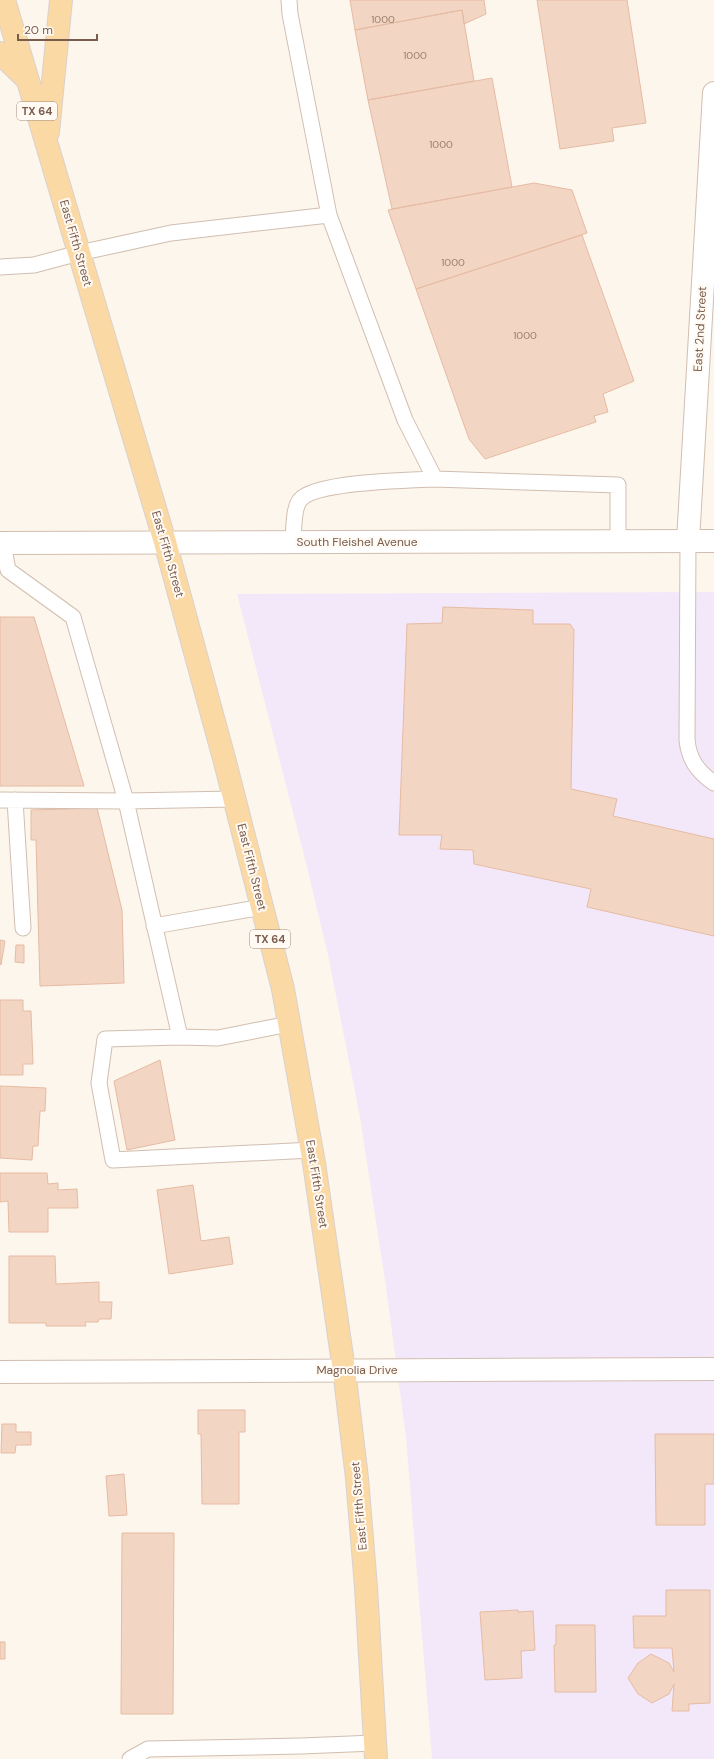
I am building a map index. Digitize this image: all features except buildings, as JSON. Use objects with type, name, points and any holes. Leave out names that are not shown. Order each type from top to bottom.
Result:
[{"type":"main road","name":"East Fifth Street","points":[[4,0],[164,542],[235,799],[283,989],[312,1150],[331,1270],[344,1370],[357,1478],[366,1587],[375,1751]]},
{"type":"main road","points":[[46,143],[61,0]]},
{"type":"main road","points":[[0,53],[28,80]]},
{"type":"street","name":"East 2nd Street","points":[[688,541],[714,93]]},
{"type":"street","name":"South Fleishel Avenue","points":[[2,543],[714,541]]},
{"type":"street","name":"Magnolia Drive","points":[[0,1372],[714,1369]]},
{"type":"lane","points":[[289,0],[290,14],[329,215],[405,420],[435,479]]},
{"type":"lane","points":[[0,267],[34,266],[79,253],[171,232],[329,215]]},
{"type":"lane","points":[[293,542],[297,505],[300,499],[307,494],[318,490],[379,481],[435,479],[618,485],[618,541]]},
{"type":"lane","points":[[688,541],[688,753],[695,767],[705,777],[714,782]]},
{"type":"lane","points":[[2,543],[8,570],[73,616],[126,801],[180,1037]]},
{"type":"lane","points":[[24,928],[7,800],[126,801],[235,799]]},
{"type":"lane","points":[[154,926],[262,907]]},
{"type":"lane","points":[[289,1024],[218,1038],[180,1037],[105,1039],[99,1083],[112,1160],[312,1150]]},
{"type":"lane","points":[[130,1759],[148,1749],[301,1746],[375,1751]]},
{"type":"shaded area","points":[[714,592],[714,1759],[432,1759],[406,1437],[386,1287],[360,1117],[328,955],[237,594]]}]
